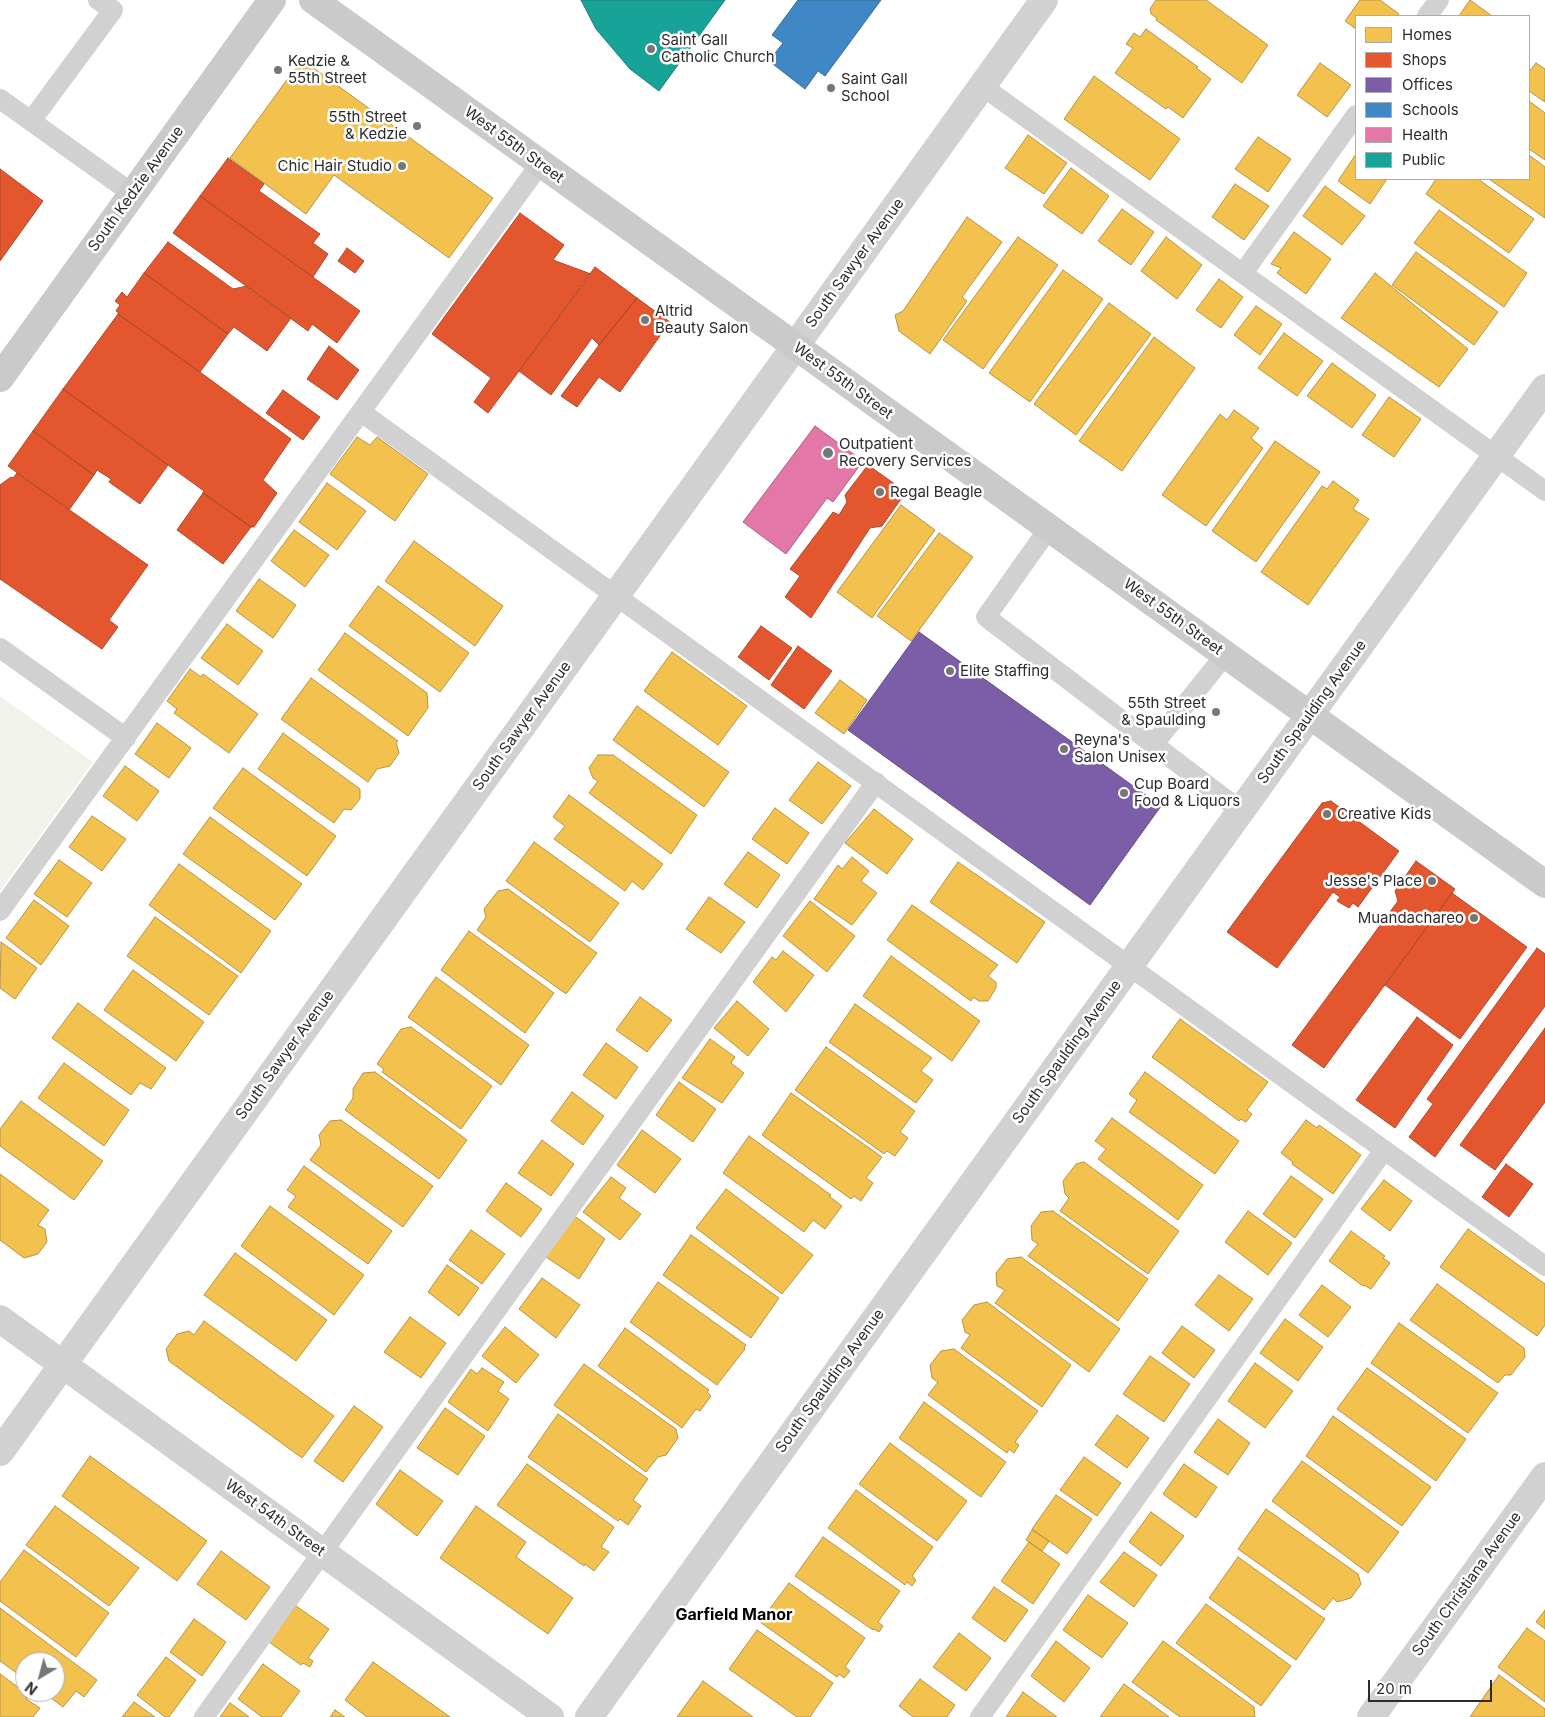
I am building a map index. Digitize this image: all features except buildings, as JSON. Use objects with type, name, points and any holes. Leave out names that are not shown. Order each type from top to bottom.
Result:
[{"type":"main road","name":"South Kedzie Avenue","points":[[0,378],[272,0]]},
{"type":"main road","name":"West 55th Street","points":[[313,0],[1545,884]]},
{"type":"street","name":"South Sawyer Avenue","points":[[0,1452],[1044,0]]},
{"type":"street","name":"South Spaulding Avenue","points":[[589,1717],[1545,388]]},
{"type":"street","name":"West 54th Street","points":[[0,1320],[550,1717]]},
{"type":"street","name":"South Christiana Avenue","points":[[1371,1717],[1545,1476]]},
{"type":"lane","points":[[31,121],[113,10],[98,0]]},
{"type":"lane","points":[[1428,15],[1439,0]]},
{"type":"lane","points":[[982,86],[1545,491]]},
{"type":"lane","points":[[0,99],[133,194]]},
{"type":"lane","points":[[1243,273],[1355,117]]},
{"type":"lane","points":[[0,911],[540,164]]},
{"type":"lane","points":[[361,412],[1545,1266]]},
{"type":"lane","points":[[1049,528],[986,617],[1241,811]]},
{"type":"lane","points":[[0,648],[126,738]]},
{"type":"lane","points":[[1153,745],[1225,654]]},
{"type":"lane","points":[[204,1717],[876,782]]},
{"type":"lane","points":[[980,1717],[1384,1150]]},
{"type":"shaded area","points":[[0,696],[93,762],[0,891]]},
{"type":"place","name":"Saint Gall Catholic Church","points":[[651,49]]},
{"type":"place","name":"Kedzie & 55th Street","points":[[278,70]]},
{"type":"place","name":"Saint Gall School","points":[[831,88]]},
{"type":"place","name":"55th Street & Kedzie","points":[[417,126]]},
{"type":"place","name":"Chic Hair Studio","points":[[402,166]]},
{"type":"place","name":"Altrid Beauty Salon","points":[[645,320]]},
{"type":"place","name":"Outpatient Recovery Services","points":[[828,453]]},
{"type":"place","name":"Regal Beagle","points":[[880,492]]},
{"type":"place","name":"Elite Staffing","points":[[950,671]]},
{"type":"place","name":"55th Street & Spaulding","points":[[1216,712]]},
{"type":"place","name":"Reyna's Salon Unisex","points":[[1064,749]]},
{"type":"place","name":"Cup Board Food & Liquors","points":[[1124,793]]},
{"type":"place","name":"Creative Kids","points":[[1327,814]]},
{"type":"place","name":"Jesse's Place","points":[[1432,881]]},
{"type":"place","name":"Muandachareo","points":[[1474,918]]},
{"type":"district","name":"Garfield Manor","points":[[734,1615]]}]
